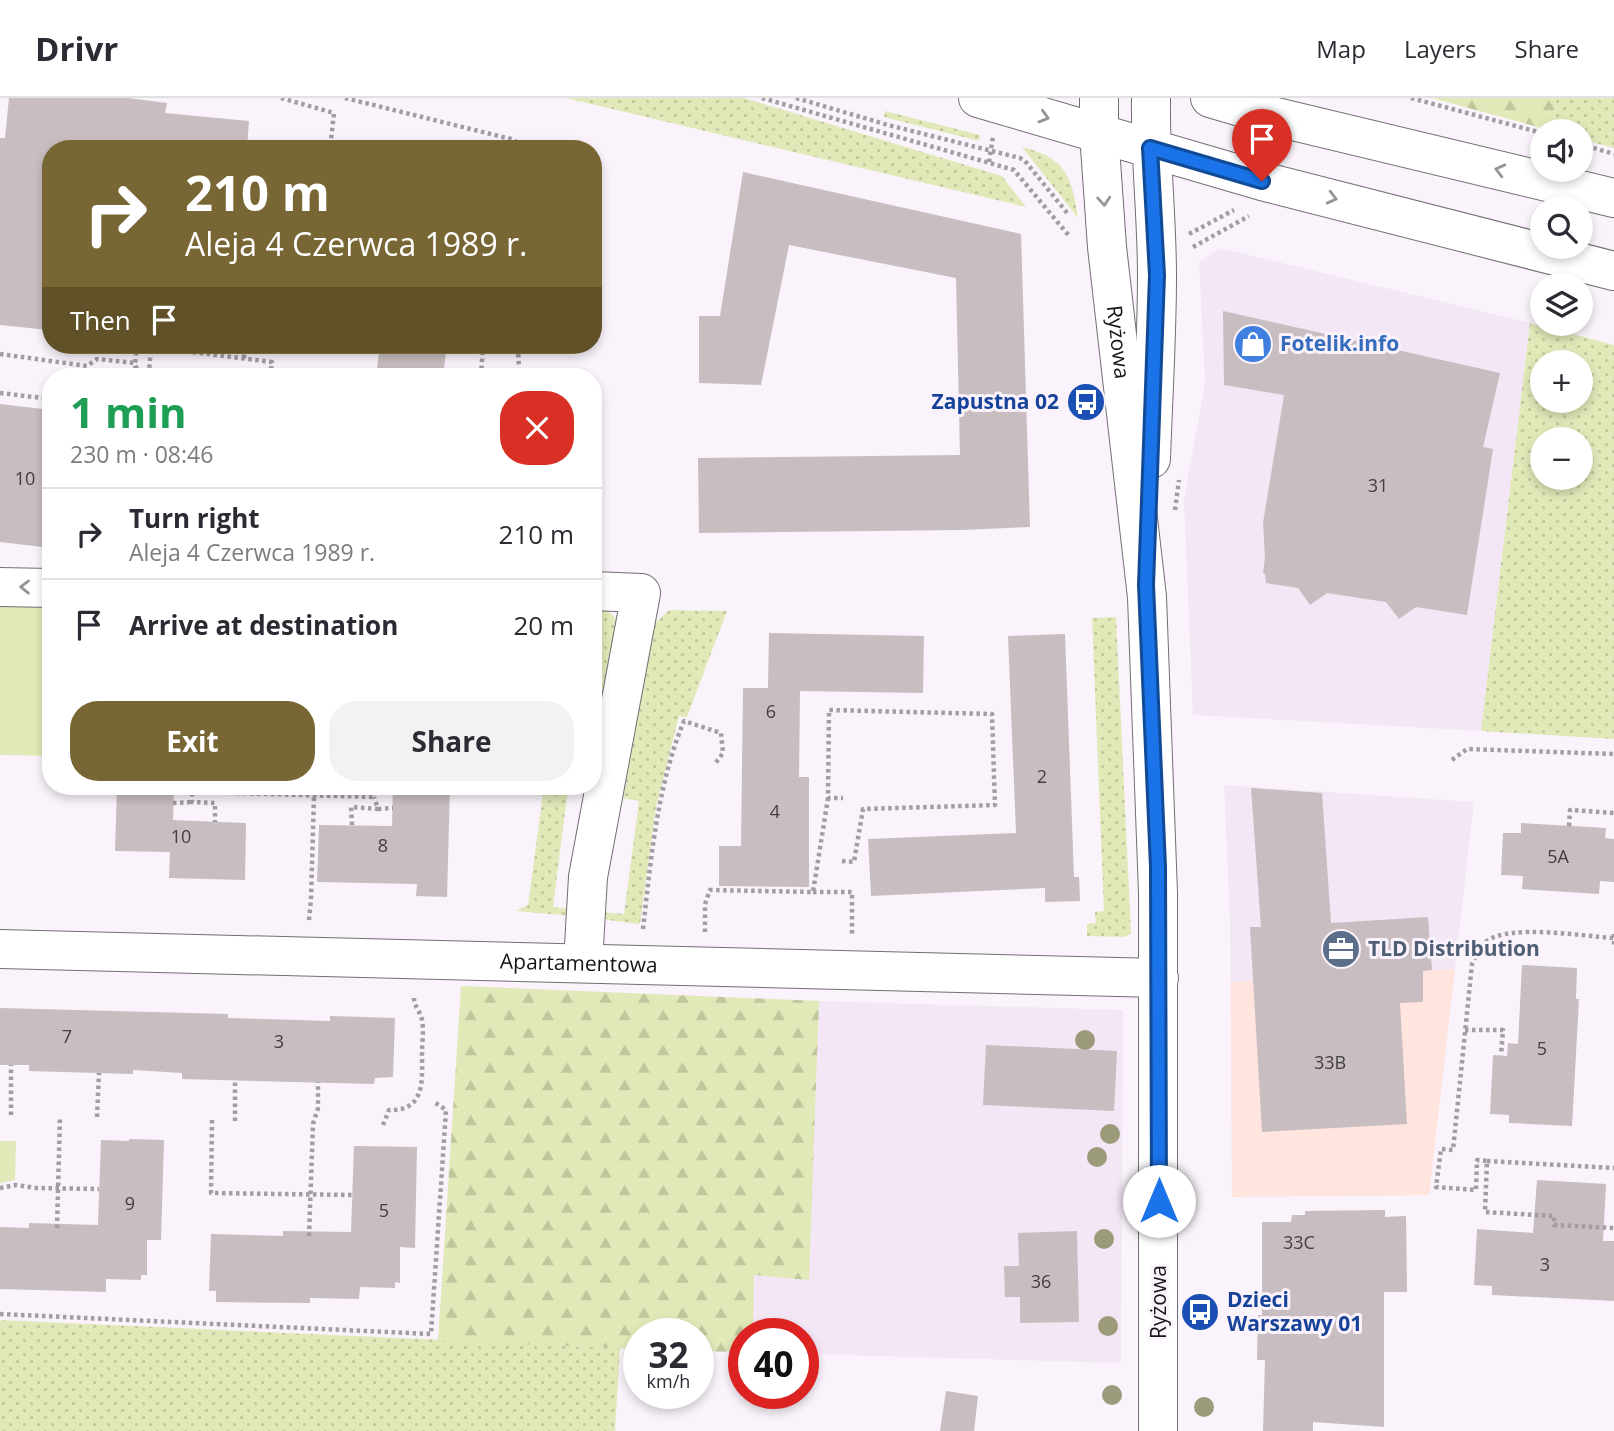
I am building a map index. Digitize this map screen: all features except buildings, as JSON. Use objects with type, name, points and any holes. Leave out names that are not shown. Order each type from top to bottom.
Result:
[{"type":"street","points":[[978,98],[1099,116],[1150,148],[1262,181],[1614,271]]},
{"type":"street","name":"Ryżowa","points":[[1146,585],[1157,275],[1150,148],[1152,98]]},
{"type":"street","points":[[1210,98],[1268,115],[1614,198]]},
{"type":"street","name":"Ryżowa","points":[[1099,116],[1107,247],[1146,585],[1158,867],[1158,1431]]},
{"type":"street","points":[[0,587],[42,588]]},
{"type":"street","points":[[583,963],[588,877],[641,593],[602,591]]},
{"type":"street","name":"Apartamentowa","points":[[0,949],[1159,978]]},
{"type":"path","points":[[281,98],[334,113],[331,140]]},
{"type":"path","points":[[345,98],[513,140]]},
{"type":"path","points":[[762,98],[1017,172],[1077,245]]},
{"type":"path","points":[[796,98],[1025,160],[1072,219]]},
{"type":"path","points":[[1411,98],[1530,130]]},
{"type":"path","points":[[989,162],[993,136]]},
{"type":"path","points":[[1593,148],[1614,154]]},
{"type":"path","points":[[1190,234],[1240,205]]},
{"type":"path","points":[[1189,250],[1249,216],[1257,217]]},
{"type":"path","points":[[0,354],[87,366],[97,359],[135,363]]},
{"type":"path","points":[[136,354],[136,368]]},
{"type":"path","points":[[210,354],[272,362],[271,368]]},
{"type":"path","points":[[244,354],[244,358]]},
{"type":"path","points":[[0,393],[42,398]]},
{"type":"path","points":[[813,892],[828,798],[829,710],[992,714],[995,805],[863,809],[854,862],[842,861]]},
{"type":"path","points":[[642,930],[653,843],[664,785],[684,720],[721,733],[723,753],[714,765]]},
{"type":"path","points":[[1452,761],[1467,749],[1614,754]]},
{"type":"path","points":[[192,795],[192,802]]},
{"type":"path","points":[[309,920],[314,795],[374,797],[377,808]]},
{"type":"path","points":[[828,798],[843,798]]},
{"type":"path","points":[[173,803],[215,803],[215,822]]},
{"type":"path","points":[[352,825],[351,807],[393,808]]},
{"type":"path","points":[[1569,826],[1570,810],[1614,813]]},
{"type":"path","points":[[705,933],[705,904],[710,890],[852,892],[852,935]]},
{"type":"path","points":[[1614,947],[1613,936],[1513,932],[1488,940],[1478,952],[1472,964],[1452,1150],[1441,1149],[1436,1187],[1476,1190],[1477,1160],[1614,1168]]},
{"type":"path","points":[[383,1125],[389,1110],[398,1111],[411,1105],[421,1088],[422,1018],[413,1004],[414,992]]},
{"type":"path","points":[[1465,1030],[1503,1030],[1501,1055]]},
{"type":"path","points":[[11,1115],[12,1065]]},
{"type":"path","points":[[97,1117],[99,1073]]},
{"type":"path","points":[[234,1121],[235,1080]]},
{"type":"path","points":[[309,1236],[313,1124],[318,1108],[318,1083]]},
{"type":"path","points":[[0,1314],[431,1334],[446,1110],[434,1102]]},
{"type":"path","points":[[57,1228],[60,1116]]},
{"type":"path","points":[[212,1121],[211,1193],[352,1195]]},
{"type":"path","points":[[1487,1161],[1485,1212],[1554,1216],[1554,1227],[1614,1228]]},
{"type":"path","points":[[0,1188],[16,1185],[99,1189]]},
{"type":"shaded area","points":[[1220,248],[1530,323],[1481,731],[1193,715],[1184,500],[1205,383],[1199,262]]},
{"type":"shaded area","points":[[1224,785],[1474,802],[1429,1195],[1232,1197],[1230,921]]},
{"type":"shaded area","points":[[1455,969],[1429,1195],[1232,1197],[1231,982]]},
{"type":"shaded area","points":[[461,986],[1123,1010],[1121,1363],[819,1354],[819,1318],[728,1318],[728,1352],[714,1351],[714,1318],[623,1318],[460,993]]},
{"type":"green space","points":[[566,98],[744,98],[1002,176],[1026,207]]},
{"type":"green space","points":[[1432,98],[1556,98],[1553,119],[1530,119],[1530,125]]},
{"type":"green space","points":[[1556,98],[1614,98],[1614,148],[1593,142],[1593,119],[1553,119]]},
{"type":"green space","points":[[885,111],[980,135],[979,141],[884,117]]},
{"type":"green space","points":[[1022,147],[1048,156],[1064,170],[1073,191],[1078,218]]},
{"type":"green space","points":[[1530,323],[1530,336],[1580,336],[1614,345],[1614,739],[1481,731]]},
{"type":"green space","points":[[0,602],[42,602],[42,756],[0,755]]},
{"type":"green space","points":[[602,610],[615,617],[619,624],[602,728]]},
{"type":"green space","points":[[669,610],[727,611],[687,717],[679,716],[656,807],[640,924],[600,919],[601,912],[624,914],[639,801],[621,798],[654,624]]},
{"type":"green space","points":[[1116,617],[1131,933],[1125,937],[1087,936],[1087,924],[1096,923],[1095,912],[1104,911],[1092,618]]},
{"type":"green space","points":[[543,795],[567,795],[553,907],[575,910],[574,916],[515,911],[528,905]]},
{"type":"green space","points":[[461,986],[819,1001],[809,1280],[754,1275],[753,1318],[728,1318],[728,1352],[714,1351],[714,1318],[623,1318],[623,1348],[438,1341]]},
{"type":"green space","points":[[0,1141],[16,1141],[15,1180],[0,1183]]},
{"type":"green space","points":[[0,1320],[620,1348],[615,1431],[0,1431]]},
{"type":"place","name":"Fotelik.info","points":[[1253,344]]},
{"type":"place","name":"Zapustna 02","points":[[1086,402]]},
{"type":"place","name":"TLD Distribution","points":[[1341,949]]},
{"type":"place","name":"Dzieci Warszawy 01","points":[[1200,1312]]},
{"type":"route","points":[[1159,1201],[1158,867],[1146,585],[1157,275],[1150,148],[1262,181]]}]
